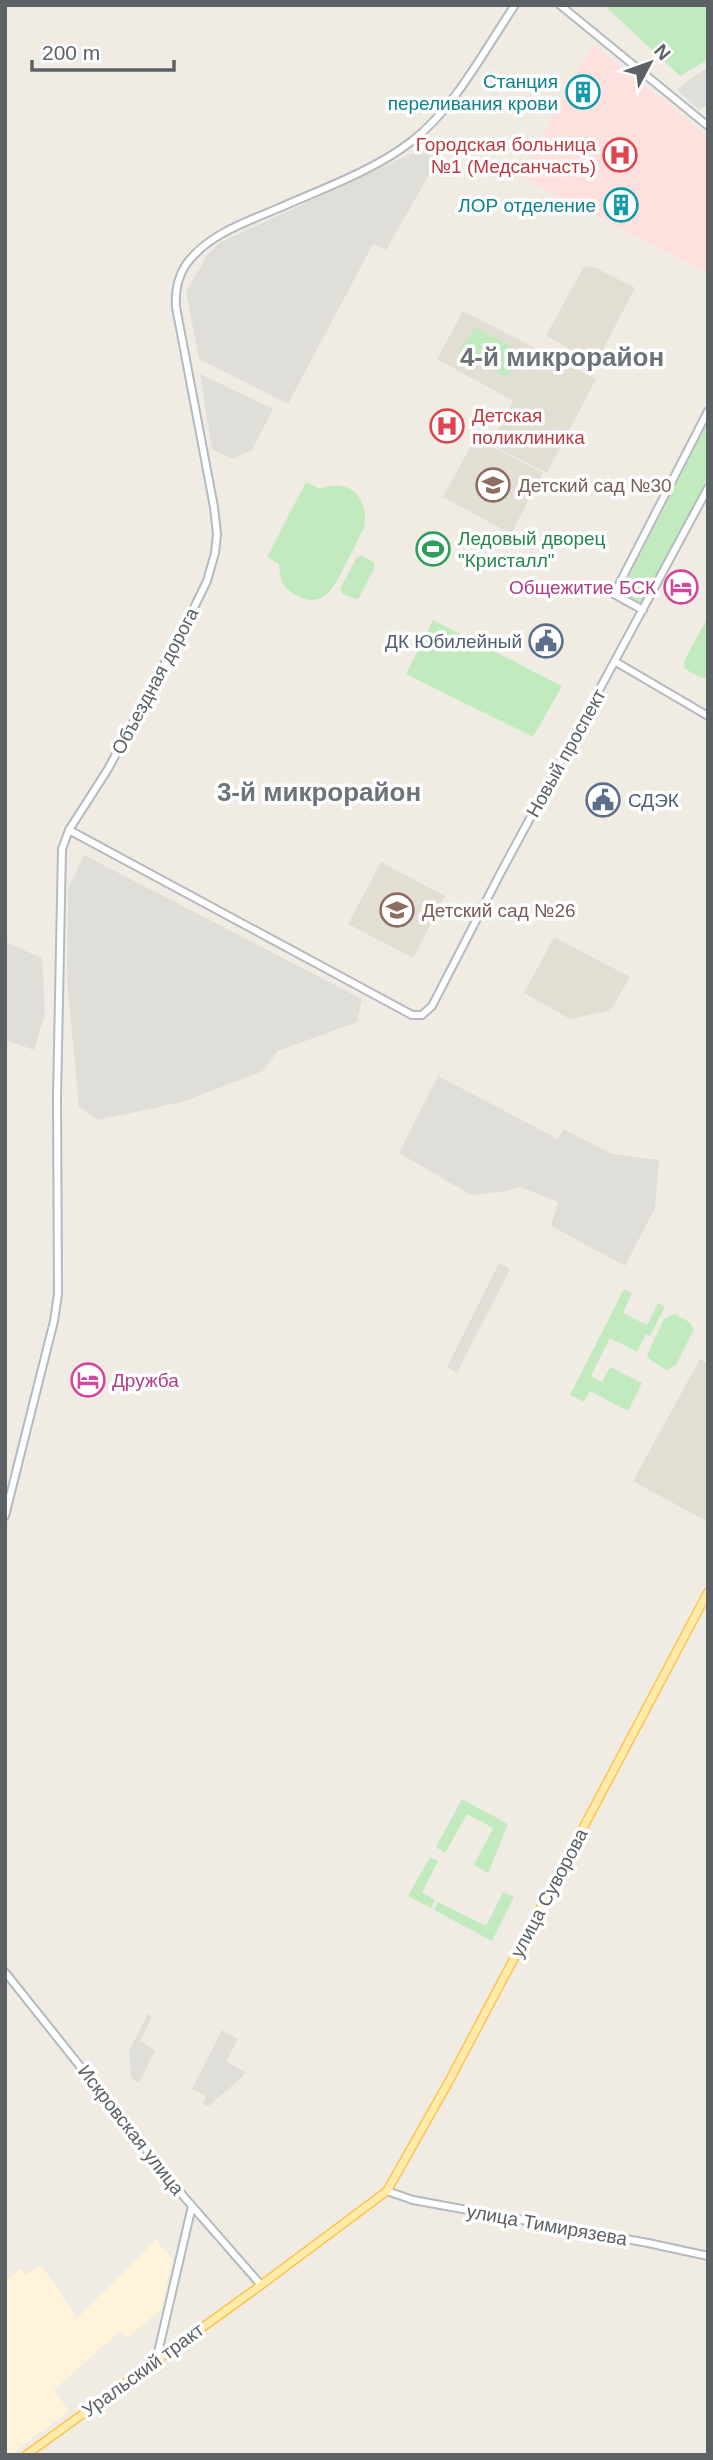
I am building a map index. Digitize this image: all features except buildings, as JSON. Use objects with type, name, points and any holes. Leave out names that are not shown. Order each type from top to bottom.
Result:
[{"type":"main road","name":"Объездная дорога","points":[[5,1516],[54,1321],[58,1294],[57,1098],[62,849],[69,830],[108,769],[178,640],[207,580],[215,553],[217,534],[214,507],[176,307],[176,288],[181,273],[195,254],[215,238],[372,165],[414,140],[443,112],[515,5]]},
{"type":"main road","points":[[560,5],[708,126]]},
{"type":"main road","points":[[643,611],[614,594],[708,411]]},
{"type":"main road","name":"Новый проспект","points":[[69,830],[412,1016],[422,1015],[432,1006],[708,488]]},
{"type":"main road","points":[[616,662],[708,716]]},
{"type":"main road","name":"улица Суворова","points":[[387,2192],[448,2083],[708,1592]]},
{"type":"main road","name":"Искровская улица","points":[[5,1972],[192,2206],[261,2286]]},
{"type":"main road","name":"улица Тимирязева","points":[[387,2192],[413,2200],[610,2235],[708,2256]]},
{"type":"main road","name":"Уральский тракт","points":[[26,2455],[387,2192]]},
{"type":"main road","points":[[156,2361],[192,2206]]},
{"type":"shaded area","name":"Городская больница №1 (Медсанчасть)","points":[[593,44],[708,137],[706,272],[525,179],[522,172]]},
{"type":"shaded area","points":[[708,68],[708,104],[699,110],[677,90]]},
{"type":"shaded area","points":[[434,143],[441,154],[386,250],[373,244],[288,404],[199,359],[186,292],[208,254],[219,243]]},
{"type":"shaded area","points":[[584,266],[596,268],[635,288],[596,363],[546,336]]},
{"type":"shaded area","points":[[463,311],[596,379],[547,473],[490,444],[513,401],[437,359]]},
{"type":"shaded area","points":[[200,374],[273,409],[252,450],[232,459],[212,449]]},
{"type":"shaded area","name":"Детский сад №30","points":[[475,438],[543,473],[511,534],[443,497]]},
{"type":"shaded area","points":[[84,855],[362,999],[357,1022],[278,1051],[263,1071],[182,1102],[98,1120],[79,1107],[67,980],[68,889]]},
{"type":"shaded area","name":"Детский сад №26","points":[[381,862],[445,896],[413,958],[348,924]]},
{"type":"shaded area","points":[[554,937],[630,977],[610,1011],[570,1019],[524,993]]},
{"type":"shaded area","points":[[5,942],[42,958],[45,1013],[34,1050],[5,1040]]},
{"type":"shaded area","points":[[438,1076],[558,1139],[563,1129],[612,1154],[659,1160],[655,1208],[625,1266],[551,1226],[558,1202],[520,1187],[471,1195],[399,1153]]},
{"type":"shaded area","points":[[499,1263],[510,1269],[457,1373],[447,1367]]},
{"type":"shaded area","points":[[700,1359],[708,1364],[708,1522],[633,1481]]},
{"type":"shaded area","points":[[148,2014],[152,2016],[140,2041],[155,2050],[139,2083],[131,2078],[129,2051]]},
{"type":"shaded area","points":[[222,2030],[238,2039],[226,2061],[245,2072],[209,2106],[203,2104],[206,2096],[192,2089]]},
{"type":"shaded area","points":[[156,2240],[172,2259],[161,2310],[126,2338],[120,2331],[54,2390],[69,2411],[10,2455],[5,2455],[5,2281],[20,2268],[26,2275],[41,2265],[77,2318]]},
{"type":"green space","points":[[604,5],[708,5],[708,59],[680,76]]},
{"type":"green space","points":[[475,327],[519,351],[512,370],[505,376],[462,353],[463,345]]},
{"type":"green space","points":[[708,422],[708,478],[642,604],[621,592]]},
{"type":"green space","points":[[306,482],[320,489],[330,486],[348,488],[360,499],[365,517],[364,528],[335,583],[326,595],[315,600],[303,599],[288,589],[281,578],[279,564],[267,557]]},
{"type":"green space","points":[[357,557],[374,562],[375,567],[359,598],[355,599],[342,593],[340,589]]},
{"type":"green space","points":[[708,617],[708,676],[702,678],[685,669],[684,661]]},
{"type":"green space","points":[[433,620],[562,686],[533,737],[406,674]]},
{"type":"green space","points":[[624,1289],[632,1293],[623,1313],[647,1325],[658,1303],[665,1307],[650,1336],[646,1334],[637,1352],[610,1338],[591,1376],[602,1382],[610,1367],[642,1383],[628,1411],[590,1391],[584,1402],[570,1395]]},
{"type":"green space","points":[[674,1314],[689,1322],[694,1329],[676,1365],[667,1370],[650,1360],[647,1355],[664,1319]]},
{"type":"green space","points":[[462,1799],[508,1824],[488,1873],[474,1865],[493,1828],[467,1814],[445,1853],[436,1847]]},
{"type":"green space","points":[[430,1857],[438,1861],[422,1892],[435,1900],[431,1908],[408,1896]]},
{"type":"green space","points":[[503,1892],[514,1897],[492,1941],[434,1910],[438,1902],[486,1926]]},
{"type":"place","name":"Станция переливания крови","points":[[583,92]]},
{"type":"place","name":"Городская больница №1 (Медсанчасть)","points":[[620,155]]},
{"type":"place","name":"ЛОР отделение","points":[[621,205]]},
{"type":"place","name":"Детская поликлиника","points":[[447,426]]},
{"type":"place","name":"Детский сад №30","points":[[493,485]]},
{"type":"place","name":"Ледовый дворец \"Кристалл\"","points":[[433,549]]},
{"type":"place","name":"Общежитие БСК","points":[[681,587]]},
{"type":"place","name":"ДК Юбилейный","points":[[546,641]]},
{"type":"place","name":"СДЭК","points":[[603,800]]},
{"type":"place","name":"Детский сад №26","points":[[397,910]]},
{"type":"place","name":"Дружба","points":[[88,1380]]},
{"type":"district","name":"4-й микрорайон","points":[[562,357]]},
{"type":"district","name":"3-й микрорайон","points":[[319,792]]}]
